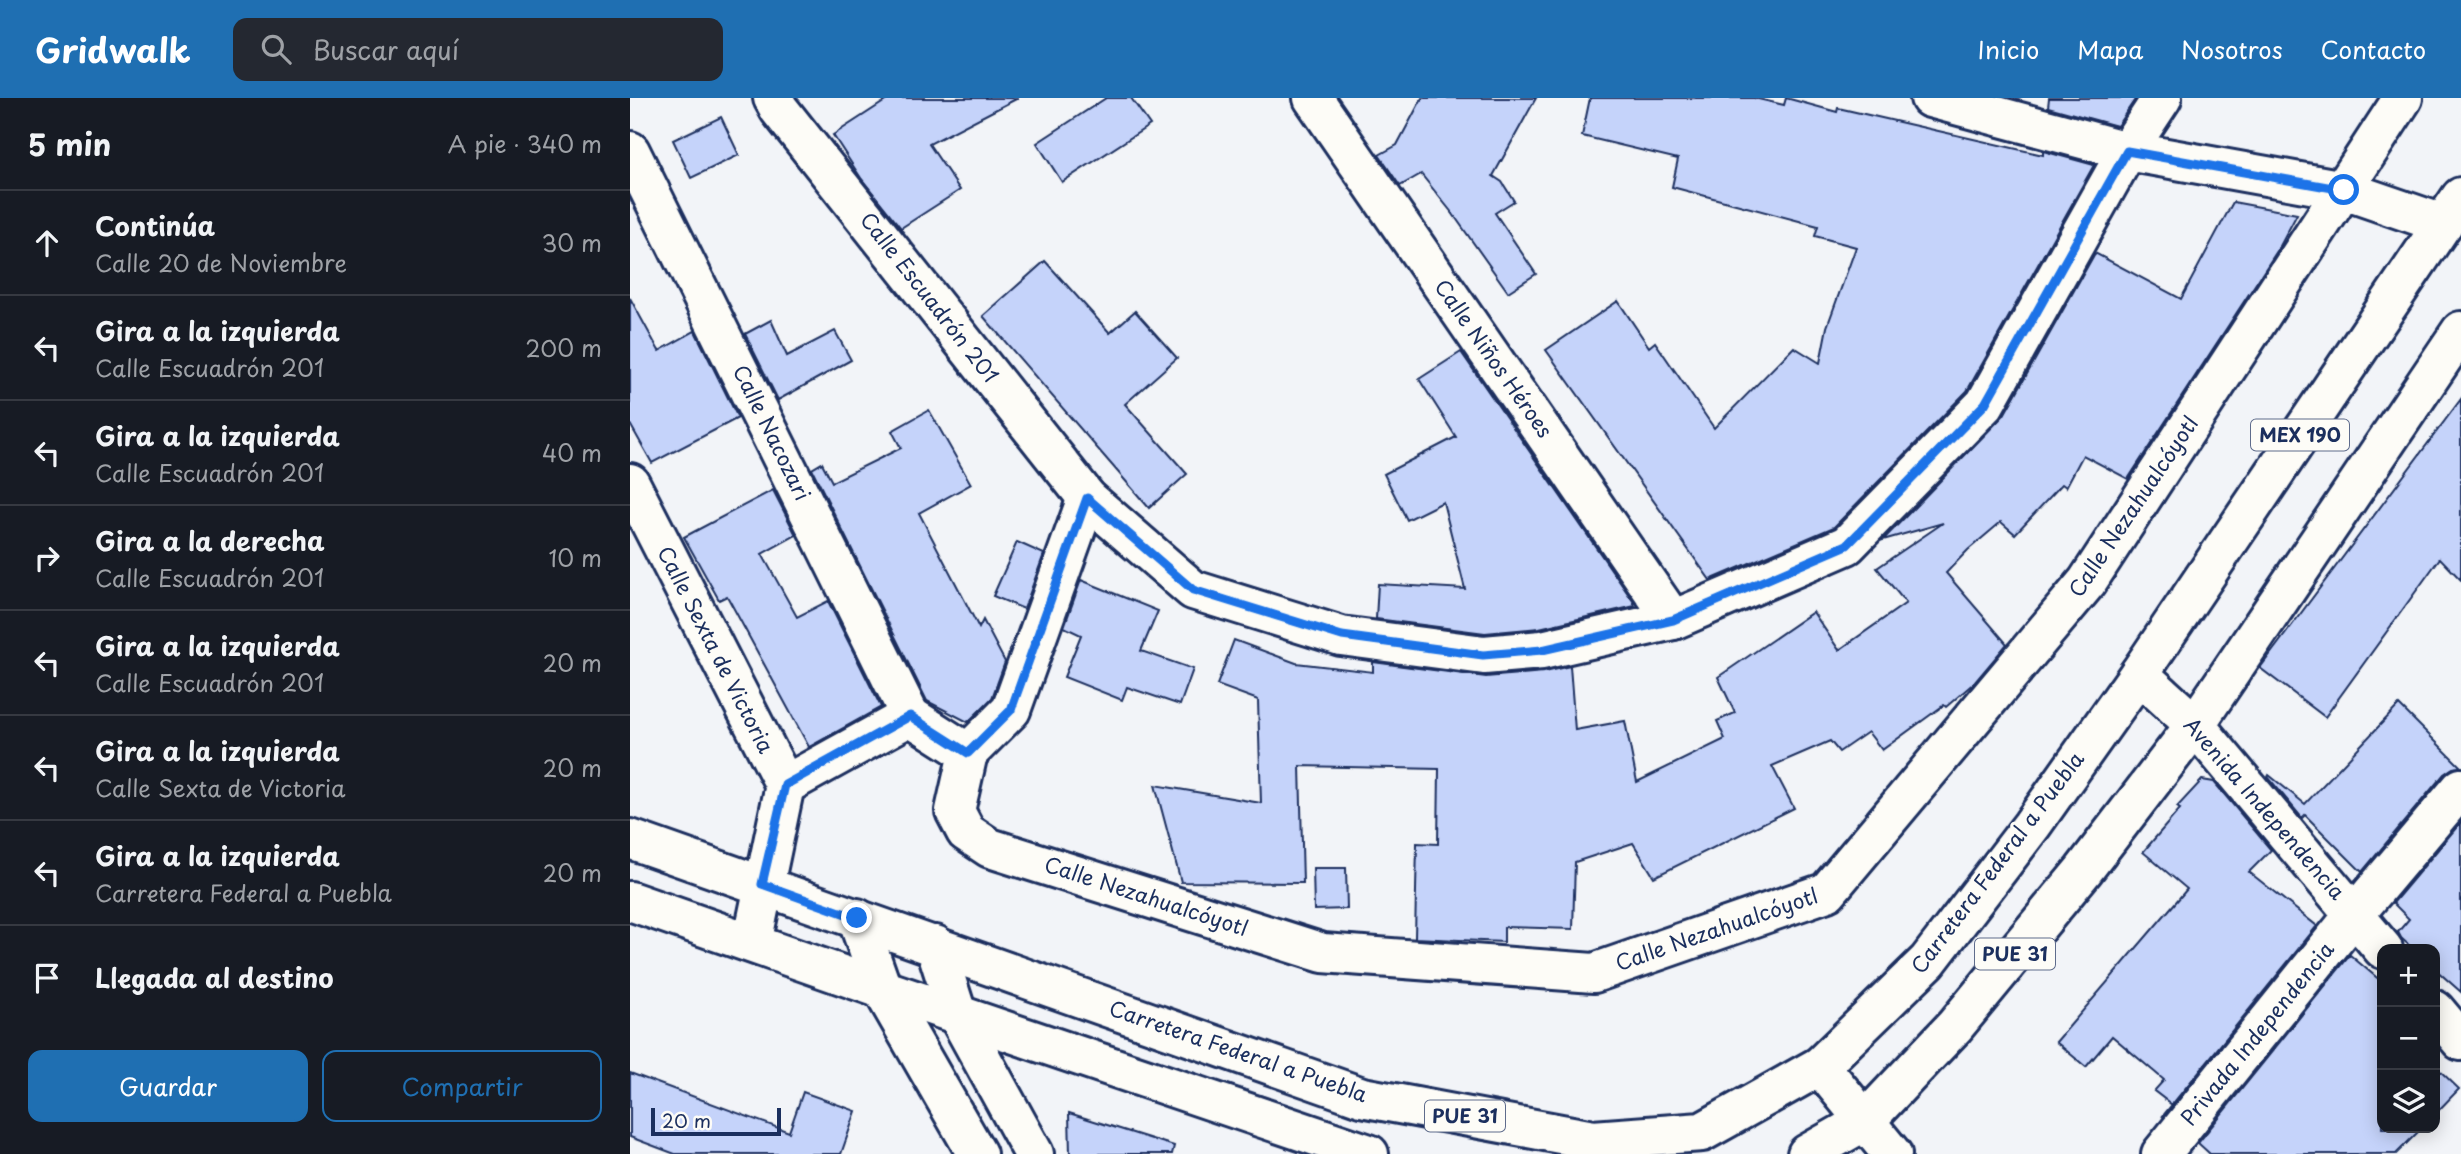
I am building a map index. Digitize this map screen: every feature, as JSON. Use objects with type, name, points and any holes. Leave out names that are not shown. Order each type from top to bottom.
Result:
[{"type":"street","name":"Calle Escuadrón 201","points":[[773,98],[1087,498],[1193,590],[1342,636],[1483,655],[1542,650],[1673,620],[1847,545],[1985,404],[2127,151],[2162,98]]},
{"type":"street","name":"Calle Niños Héroes","points":[[1313,98],[1673,620]]},
{"type":"street","points":[[1930,98],[2127,151],[2452,210]]},
{"type":"street","points":[[2344,190],[2403,98]]},
{"type":"street","name":"Calle Nacozari","points":[[630,151],[910,716]]},
{"type":"street","name":"Calle Nezahualcóyotl","points":[[968,753],[955,811],[966,832],[990,848],[1323,953],[1594,974],[1827,892],[2087,582],[2344,190]]},
{"type":"street","name":"Carretera Federal a Puebla","points":[[630,839],[1362,1097],[1593,1140],[1702,1132],[1819,1066],[1928,961],[2032,825],[2139,674],[2452,210]]},
{"type":"street","name":"MEX 190","points":[[2195,725],[2461,331]]},
{"type":"street","name":"Calle Sexta de Victoria","points":[[630,483],[785,785]]},
{"type":"street","points":[[752,943],[762,884],[785,785],[910,716],[968,753],[1011,710],[1087,498]]},
{"type":"street","name":"Avenida Independencia","points":[[2139,674],[2195,725],[2379,944]]},
{"type":"street","name":"PUE 31","points":[[1807,1154],[1865,1121],[1955,1026],[2083,871],[2195,725]]},
{"type":"street","name":"Privada Independencia","points":[[2161,1154],[2354,915],[2461,788]]},
{"type":"street","points":[[630,901],[1369,1154]]},
{"type":"street","points":[[857,918],[882,989],[977,1154]]},
{"type":"street","points":[[935,946],[957,1014],[1034,1154]]},
{"type":"street","points":[[1051,1046],[1061,990]]},
{"type":"street","points":[[2440,1016],[2461,1041]]},
{"type":"street","points":[[1819,1066],[1892,1154]]},
{"type":"building","points":[[890,98],[1018,98],[929,144],[960,190],[901,228],[861,178],[833,135]]},
{"type":"building","points":[[1106,98],[1131,98],[1150,125],[1062,182],[1037,143]]},
{"type":"building","points":[[1422,98],[1536,98],[1493,176],[1502,182],[1514,201],[1495,213],[1536,274],[1508,292],[1421,174],[1400,186],[1379,155],[1397,145]]},
{"type":"building","points":[[1590,98],[1754,98],[1784,105],[1786,98],[1837,112],[1838,108],[2043,155],[2043,151],[2094,165],[1967,391],[1834,527],[1710,580],[1546,350],[1618,301],[1649,347],[1655,342],[1714,428],[1794,347],[1820,363],[1827,327],[1856,247],[1815,236],[1818,226],[1672,187],[1678,159],[1582,136]]},
{"type":"building","points":[[2049,98],[2136,98],[2117,126],[2048,107]]},
{"type":"building","points":[[721,117],[739,155],[691,178],[673,140]]},
{"type":"building","points":[[2233,202],[2297,214],[2279,248],[2128,479],[2083,455],[2066,487],[2062,484],[2015,534],[2001,522],[1968,550],[1946,573],[2007,644],[1975,682],[1946,707],[1944,705],[1882,750],[1868,732],[1839,752],[1830,741],[1772,766],[1794,808],[1654,877],[1633,843],[1575,862],[1573,929],[1504,927],[1504,942],[1415,938],[1417,843],[1438,844],[1439,769],[1300,766],[1303,883],[1181,882],[1155,785],[1261,803],[1258,700],[1217,685],[1234,640],[1296,663],[1373,672],[1373,662],[1486,677],[1544,672],[1570,666],[1575,730],[1625,721],[1637,782],[1725,739],[1717,721],[1735,713],[1718,677],[1813,612],[1839,650],[1906,603],[1877,568],[1943,523],[1883,540],[2004,415],[2095,253],[2181,299]]},
{"type":"building","points":[[1045,261],[1110,333],[1135,311],[1177,358],[1125,404],[1187,474],[1149,508],[983,316]]},
{"type":"building","points":[[630,298],[659,351],[695,331],[738,418],[652,463],[630,424]]},
{"type":"building","points":[[771,320],[787,356],[835,331],[851,360],[778,400],[745,334]]},
{"type":"building","points":[[1461,352],[1635,606],[1539,628],[1485,633],[1376,619],[1378,584],[1465,589],[1443,502],[1407,520],[1384,474],[1456,437],[1419,379]]},
{"type":"building","points":[[2461,399],[2461,580],[2440,558],[2325,717],[2260,668]]},
{"type":"building","points":[[929,410],[971,484],[919,513],[979,628],[983,620],[1005,662],[992,698],[968,722],[927,701],[812,469],[822,463],[832,482],[901,448],[892,431]]},
{"type":"building","points":[[773,490],[796,535],[762,554],[797,617],[828,601],[881,707],[809,747],[727,596],[719,600],[684,537]]},
{"type":"building","points":[[1017,542],[1044,554],[1024,609],[993,596]]},
{"type":"building","points":[[1081,580],[1158,611],[1141,651],[1193,669],[1180,705],[1127,687],[1122,700],[1064,677],[1081,635],[1064,627]]},
{"type":"building","points":[[2399,705],[2461,767],[2453,768],[2444,774],[2362,872],[2305,815],[2302,818],[2268,777],[2269,775],[2305,804]]},
{"type":"building","points":[[2202,780],[2214,782],[2271,850],[2249,872],[2317,926],[2172,1105],[2154,1091],[2164,1080],[2112,1036],[2086,1067],[2056,1042],[2187,889],[2143,852],[2180,809],[2177,807]]},
{"type":"building","points":[[2461,822],[2461,992],[2440,973],[2440,944],[2408,944],[2401,938],[2398,932],[2409,919],[2393,903]]},
{"type":"building","points":[[1313,868],[1346,868],[1347,909],[1314,910]]},
{"type":"building","points":[[2350,955],[2377,978],[2377,1133],[2417,1133],[2396,1154],[2210,1154],[2198,1143]]},
{"type":"building","points":[[2440,1071],[2459,1089],[2440,1109]]},
{"type":"building","points":[[630,1073],[789,1132],[803,1092],[856,1111],[841,1154],[675,1154],[630,1137]]},
{"type":"building","points":[[1069,1113],[1174,1146],[1172,1154],[1070,1154]]},
{"type":"route","points":[[857,918],[762,884],[785,785],[910,716],[968,753],[1011,710],[1087,498],[1193,590],[1342,636],[1483,655],[1542,650],[1673,620],[1847,545],[1985,404],[2127,151],[2344,190]]}]
